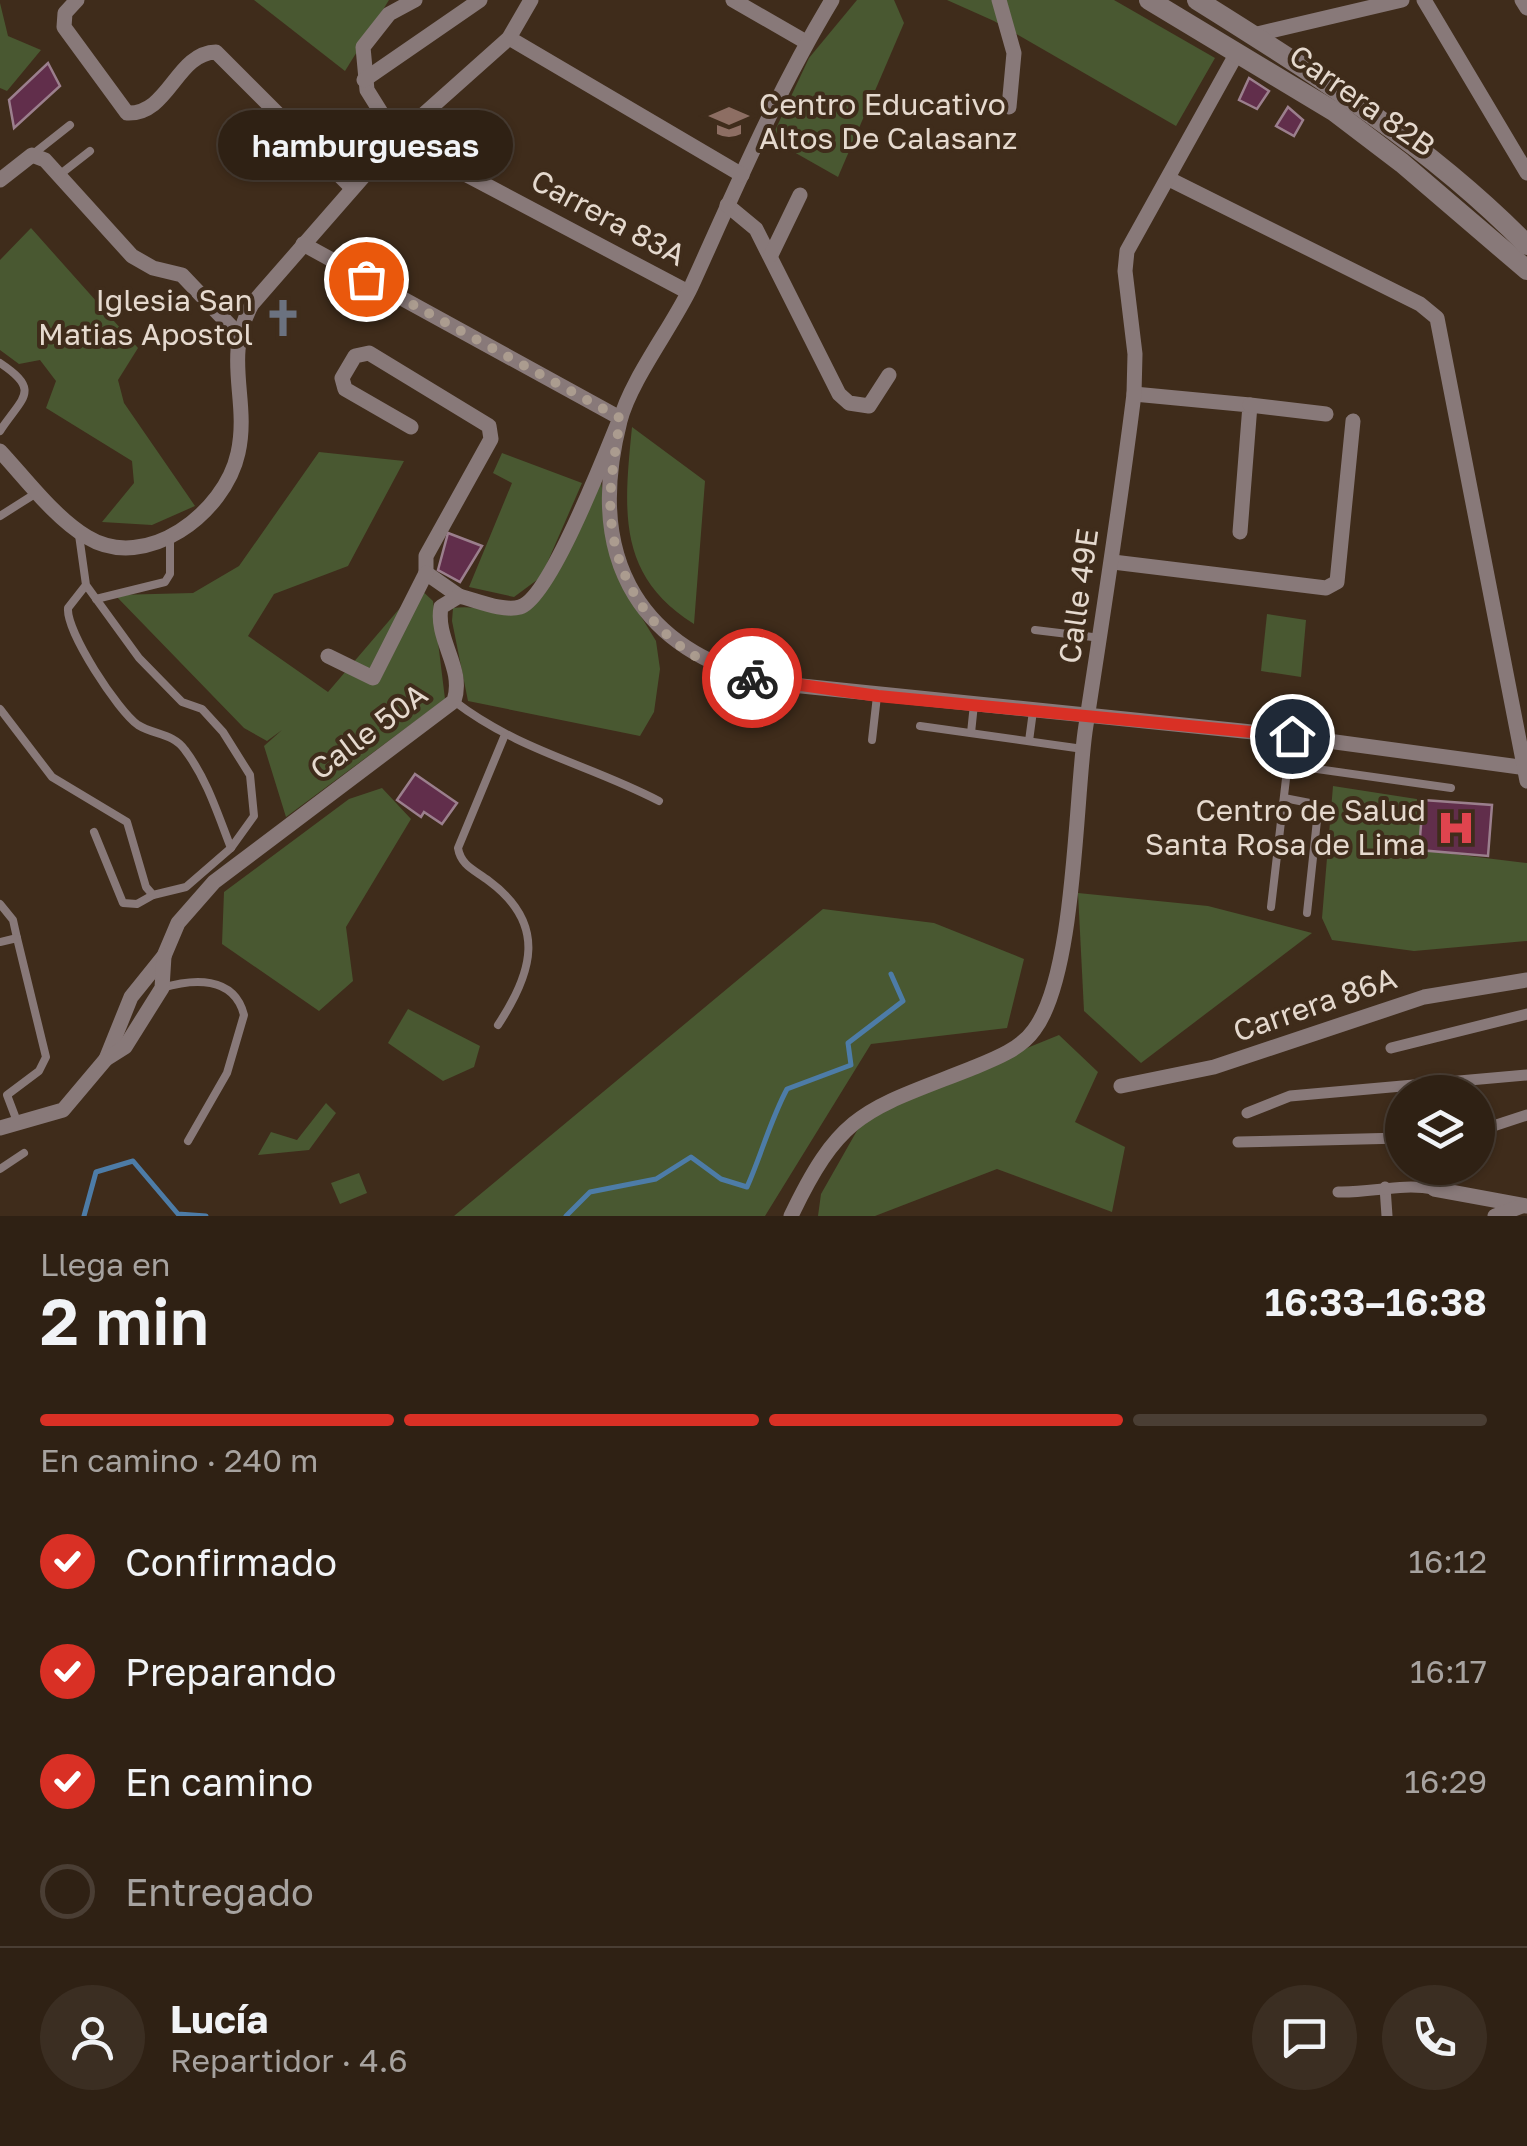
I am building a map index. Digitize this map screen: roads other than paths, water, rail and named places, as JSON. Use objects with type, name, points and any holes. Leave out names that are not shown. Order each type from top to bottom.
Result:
[{"type":"street","points":[[77,0],[65,13],[64,27],[126,113],[152,107],[200,56],[216,52],[352,188]]},
{"type":"street","points":[[397,138],[364,80],[363,47],[392,7],[415,0]]},
{"type":"street","points":[[364,80],[480,0]]},
{"type":"street","points":[[0,451],[90,540],[133,547],[170,536],[205,515],[234,467],[241,429],[234,358],[238,334],[252,304],[397,138],[509,38],[531,0]]},
{"type":"street","points":[[733,0],[806,42]]},
{"type":"street","points":[[426,573],[459,596],[506,608],[520,607],[532,599],[566,544],[620,418],[688,292],[806,42],[832,0]]},
{"type":"street","points":[[999,0],[1014,53],[1009,107]]},
{"type":"street","name":"Carrera 82B","points":[[1149,0],[1335,112],[1402,162],[1527,270]]},
{"type":"street","name":"Carrera 82B","points":[[1197,0],[1398,131],[1491,208],[1527,244]]},
{"type":"street","points":[[1253,35],[1334,8],[1402,0]]},
{"type":"street","points":[[1424,0],[1527,174]]},
{"type":"street","points":[[1522,0],[1527,8]]},
{"type":"street","points":[[509,38],[742,175]]},
{"type":"street","name":"Calle 49E","points":[[790,1216],[818,1158],[858,1118],[1014,1048],[1035,1030],[1053,986],[1134,394],[1135,354],[1125,260],[1236,53]]},
{"type":"street","name":"Carrera 83A","points":[[397,138],[688,292]]},
{"type":"street","points":[[0,180],[32,155],[45,160],[132,256],[153,268],[182,275],[238,334]]},
{"type":"street","points":[[620,418],[611,518],[620,567],[639,603],[678,645],[706,662],[768,681],[878,696],[1292,736],[1526,772],[1520,697],[1442,334],[1432,312],[1169,178]]},
{"type":"street","points":[[771,255],[800,195]]},
{"type":"street","points":[[727,204],[756,229],[839,394],[849,404],[869,406],[889,375]]},
{"type":"street","points":[[303,244],[620,418]]},
{"type":"street","points":[[328,656],[374,678],[426,573],[426,556],[491,432],[484,422],[369,353],[355,356],[342,378],[345,389],[411,427]]},
{"type":"street","points":[[1134,394],[1326,414]]},
{"type":"street","points":[[1240,532],[1250,405]]},
{"type":"street","points":[[1113,562],[1326,588],[1337,582],[1352,421]]},
{"type":"street","name":"Calle 50A","points":[[106,1060],[131,997],[164,956],[178,923],[214,882],[454,701],[456,673],[440,617],[447,601],[459,596]]},
{"type":"street","name":"Calle 50A","points":[[0,1128],[62,1110],[106,1060],[125,1047],[162,988],[164,956]]},
{"type":"street","name":"Carrera 86A","points":[[1121,1086],[1214,1067],[1424,997],[1527,980]]},
{"type":"street","points":[[1391,1048],[1527,1014]]},
{"type":"street","points":[[1248,1113],[1290,1096],[1527,1074]]},
{"type":"street","points":[[1495,1125],[1527,1115]]},
{"type":"street","points":[[1238,1142],[1385,1138]]},
{"type":"street","points":[[1385,1187],[1386,1216]]},
{"type":"street","points":[[1338,1192],[1375,1192],[1385,1187],[1434,1189],[1524,1206]]},
{"type":"street","points":[[1495,1216],[1524,1206]]},
{"type":"lane","points":[[32,155],[70,125]]},
{"type":"lane","points":[[58,176],[90,151]]},
{"type":"lane","points":[[0,364],[21,378],[26,387],[24,398],[0,430]]},
{"type":"lane","points":[[0,516],[39,492]]},
{"type":"lane","points":[[78,530],[86,585],[139,658],[176,697],[213,720],[250,776],[254,816],[231,848],[186,887],[137,904],[123,903],[94,832]]},
{"type":"lane","points":[[96,599],[165,582],[170,574],[170,536]]},
{"type":"lane","points":[[86,585],[68,608],[72,630],[130,718],[141,727],[168,735],[186,750],[212,797],[231,848]]},
{"type":"lane","points":[[1035,630],[1101,638]]},
{"type":"lane","points":[[872,740],[878,696]]},
{"type":"lane","points":[[454,701],[504,737],[618,779],[660,801]]},
{"type":"lane","points":[[971,733],[974,704]]},
{"type":"lane","points":[[0,709],[52,777],[127,822],[142,876],[154,895]]},
{"type":"lane","points":[[1029,742],[1033,709]]},
{"type":"lane","points":[[920,726],[1084,749]]},
{"type":"lane","points":[[1271,908],[1292,736]]},
{"type":"lane","points":[[498,1026],[524,983],[528,954],[524,918],[509,897],[464,864],[458,848],[504,737]]},
{"type":"lane","points":[[1289,764],[1451,788]]},
{"type":"lane","points":[[1284,798],[1316,804],[1318,812],[1307,913]]},
{"type":"lane","points":[[0,904],[13,920],[46,1049],[39,1071],[6,1094],[18,1124]]},
{"type":"lane","points":[[0,942],[17,938]]},
{"type":"lane","points":[[162,988],[190,979],[211,981],[242,1006],[244,1015],[227,1073],[188,1141]]},
{"type":"lane","points":[[0,1170],[24,1153]]},
{"type":"waterway","points":[[566,1216],[590,1192],[656,1179],[691,1157],[721,1179],[747,1187],[787,1089],[851,1065],[848,1043],[903,1001],[891,974]]},
{"type":"waterway","points":[[84,1216],[96,1172],[133,1161],[178,1214],[206,1216]]},
{"type":"place","name":"Centro Educativo Altos De Calasanz","points":[[729,122]]},
{"type":"place","name":"hamburguesas","points":[[366,279]]},
{"type":"place","name":"Iglesia San Matias Apostol","points":[[283,318]]},
{"type":"place","name":"Centro de Salud Santa Rosa de Lima","points":[[1456,828]]}]
